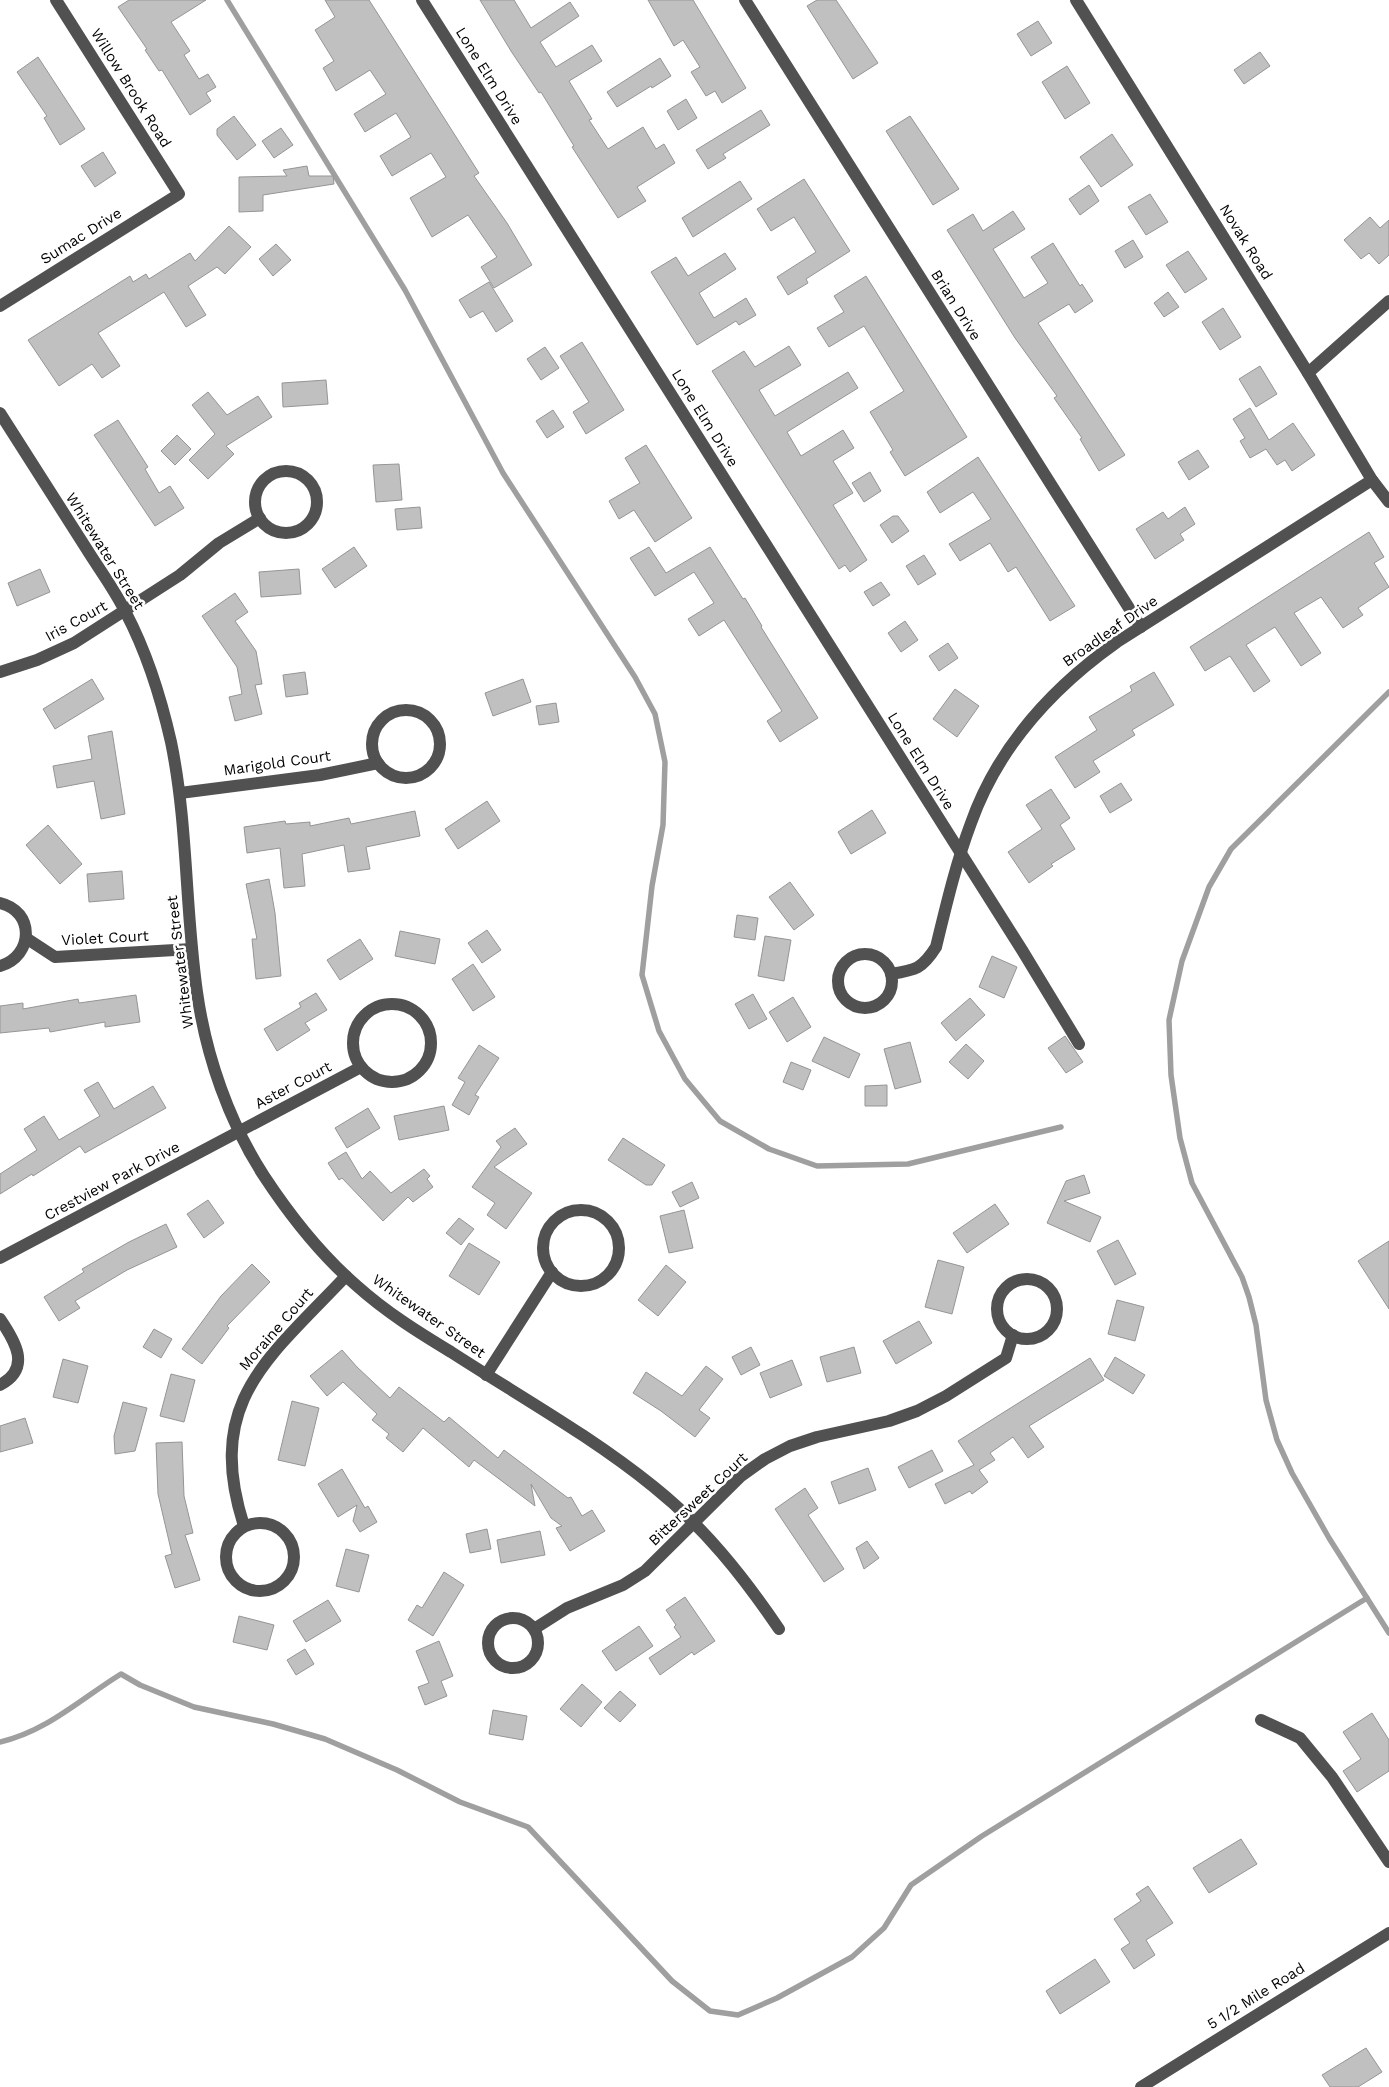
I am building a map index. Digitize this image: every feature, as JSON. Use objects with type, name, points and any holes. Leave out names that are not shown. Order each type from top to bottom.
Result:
[{"type":"street","name":"Willow Brook Road","points":[[56,0],[179,194]]},
{"type":"street","name":"Lone Elm Drive","points":[[422,0],[1079,1044]]},
{"type":"street","name":"Brian Drive","points":[[745,0],[1141,627]]},
{"type":"street","name":"Novak Road","points":[[1076,0],[1308,373],[1372,480],[1389,502]]},
{"type":"street","name":"Sumac Drive","points":[[0,306],[179,194]]},
{"type":"street","points":[[1308,373],[1389,300]]},
{"type":"street","name":"Whitewater Street","points":[[0,413],[125,611],[144,652],[159,697],[170,740],[180,793],[192,949],[197,995],[205,1038],[220,1086],[240,1132],[261,1172],[290,1215],[319,1249],[346,1276],[395,1316],[610,1454],[653,1486],[694,1523],[733,1565],[779,1629]]},
{"type":"street","points":[[279,472],[298,474],[306,478],[313,486],[317,507],[313,517],[302,528],[287,533],[276,531],[267,526],[260,518],[256,509],[258,490],[270,476],[279,472]]},
{"type":"street","name":"Broadleaf Drive","points":[[891,974],[909,971],[925,964],[936,947],[971,822],[988,784],[1008,749],[1030,719],[1061,686],[1090,662],[1141,627],[1372,480]]},
{"type":"street","name":"Iris Court","points":[[0,672],[37,660],[74,643],[180,575],[219,543],[260,518]]},
{"type":"street","points":[[400,710],[411,710],[422,714],[430,720],[437,730],[440,749],[436,759],[423,773],[403,778],[393,775],[378,763],[373,753],[373,736],[380,721],[389,714],[400,710]]},
{"type":"street","name":"Marigold Court","points":[[180,793],[320,775],[378,763]]},
{"type":"street","points":[[0,903],[15,910],[22,918],[26,927],[26,938],[23,948],[17,957],[8,964],[0,966]]},
{"type":"street","name":"Violet Court","points":[[26,938],[55,957],[192,949]]},
{"type":"street","points":[[864,954],[881,959],[891,974],[890,991],[879,1005],[870,1008],[853,1006],[846,1001],[838,985],[842,968],[847,960],[864,954]]},
{"type":"street","points":[[384,1004],[391,1004],[410,1008],[421,1016],[428,1026],[431,1038],[431,1051],[426,1063],[418,1072],[407,1079],[395,1082],[382,1081],[371,1076],[361,1067],[355,1056],[353,1043],[355,1030],[362,1018],[372,1009],[384,1004]]},
{"type":"street","name":"Aster Court","points":[[240,1132],[361,1067]]},
{"type":"street","name":"Crestview Park Drive","points":[[0,1258],[240,1132]]},
{"type":"street","points":[[578,1209],[590,1210],[610,1222],[620,1242],[618,1258],[610,1273],[597,1282],[581,1286],[560,1280],[552,1272],[546,1262],[543,1251],[544,1239],[556,1218],[578,1209]]},
{"type":"street","points":[[486,1375],[552,1272]]},
{"type":"street","name":"Moraine Court","points":[[244,1526],[235,1498],[231,1456],[233,1431],[239,1407],[250,1382],[266,1361],[346,1276]]},
{"type":"street","points":[[1025,1280],[1043,1284],[1055,1298],[1057,1306],[1053,1324],[1048,1332],[1031,1339],[1013,1335],[1000,1322],[998,1303],[1002,1294],[1016,1282],[1025,1280]]},
{"type":"street","points":[[0,1319],[14,1340],[18,1349],[18,1358],[13,1374],[8,1381],[0,1385]]},
{"type":"street","name":"Bittersweet Court","points":[[534,1628],[567,1608],[623,1585],[645,1571],[741,1476],[765,1458],[790,1446],[817,1437],[889,1421],[917,1411],[946,1396],[1006,1358],[1013,1335]]},
{"type":"street","points":[[260,1522],[277,1526],[286,1533],[292,1542],[295,1554],[294,1565],[282,1584],[261,1592],[249,1590],[231,1576],[226,1565],[225,1554],[228,1543],[234,1533],[244,1526],[260,1522]]},
{"type":"street","points":[[512,1618],[520,1619],[534,1628],[538,1644],[532,1660],[526,1665],[510,1668],[495,1661],[490,1655],[488,1638],[496,1624],[512,1618]]},
{"type":"street","points":[[1261,1720],[1300,1738],[1332,1777],[1389,1862]]},
{"type":"street","name":"5 1/2 Mile Road","points":[[1141,2087],[1389,1933]]},
{"type":"building","points":[[129,0],[206,0],[171,22],[190,51],[184,55],[199,79],[208,74],[216,87],[206,93],[211,101],[190,115],[162,70],[159,71],[145,50],[147,49],[118,7]]},
{"type":"building","points":[[325,0],[369,0],[479,173],[474,176],[507,223],[532,265],[494,288],[481,267],[497,257],[468,215],[432,237],[410,198],[446,177],[431,153],[392,176],[380,156],[411,137],[396,113],[365,132],[354,114],[386,94],[370,70],[336,91],[323,68],[334,61],[315,30],[335,17]]},
{"type":"building","points":[[480,0],[514,0],[531,28],[570,2],[579,16],[540,42],[556,67],[592,45],[602,61],[569,81],[592,119],[589,120],[608,149],[643,127],[656,149],[664,144],[675,163],[637,187],[646,201],[618,218],[572,147],[574,146],[541,92],[539,93],[511,51]]},
{"type":"building","points":[[648,0],[693,0],[746,88],[722,103],[715,91],[706,96],[691,72],[700,67],[683,40],[674,46]]},
{"type":"building","points":[[817,0],[836,0],[878,63],[853,79],[807,6]]},
{"type":"building","points":[[1038,21],[1052,43],[1031,56],[1017,34]]},
{"type":"building","points":[[1260,52],[1270,66],[1244,84],[1234,70]]},
{"type":"building","points":[[38,57],[85,129],[60,145],[44,118],[47,116],[17,72]]},
{"type":"building","points":[[660,58],[671,76],[617,107],[607,92]]},
{"type":"building","points":[[1067,66],[1090,103],[1065,119],[1042,82]]},
{"type":"building","points":[[686,99],[697,118],[678,130],[667,111]]},
{"type":"building","points":[[761,110],[770,125],[723,154],[726,158],[708,169],[696,150]]},
{"type":"building","points":[[234,116],[256,145],[237,160],[217,135],[217,129]]},
{"type":"building","points":[[910,116],[959,189],[933,205],[886,131]]},
{"type":"building","points":[[281,128],[293,145],[274,158],[262,141]]},
{"type":"building","points":[[1112,134],[1133,165],[1101,187],[1080,157]]},
{"type":"building","points":[[103,152],[116,173],[95,187],[81,166]]},
{"type":"building","points":[[307,166],[309,176],[333,176],[334,184],[263,195],[263,211],[239,212],[239,177],[287,176],[283,170]]},
{"type":"building","points":[[804,179],[850,251],[806,279],[808,283],[788,295],[777,277],[816,252],[794,217],[771,231],[757,209]]},
{"type":"building","points":[[740,181],[752,199],[693,237],[682,218]]},
{"type":"building","points":[[1089,185],[1099,201],[1080,215],[1069,199]]},
{"type":"building","points":[[1150,194],[1168,222],[1146,235],[1128,207]]},
{"type":"building","points":[[1013,211],[1025,229],[993,249],[1024,298],[1048,283],[1031,257],[1053,243],[1080,286],[1082,284],[1093,301],[1075,313],[1069,304],[1038,323],[1125,455],[1099,471],[1080,439],[1082,438],[1054,398],[1057,396],[1015,338],[947,230],[973,214],[983,231]]},
{"type":"building","points":[[1370,217],[1380,228],[1389,220],[1389,255],[1379,264],[1369,253],[1361,259],[1344,240]]},
{"type":"building","points":[[229,226],[251,247],[225,274],[217,267],[188,286],[206,315],[186,327],[164,292],[98,333],[120,366],[102,378],[92,364],[59,386],[28,340],[130,276],[133,282],[146,274],[149,279],[190,253],[195,261]]},
{"type":"building","points":[[1133,240],[1143,257],[1125,268],[1115,251]]},
{"type":"building","points":[[276,244],[291,260],[273,276],[259,259]]},
{"type":"building","points":[[1188,251],[1207,279],[1185,293],[1166,265]]},
{"type":"building","points":[[725,253],[736,269],[699,293],[714,318],[746,298],[756,315],[739,325],[736,321],[697,345],[651,272],[676,257],[688,276]]},
{"type":"building","points":[[866,276],[967,437],[905,476],[890,452],[893,450],[870,412],[904,391],[864,326],[829,347],[817,328],[844,312],[834,296]]},
{"type":"building","points":[[489,282],[513,321],[496,332],[483,311],[470,318],[459,300]]},
{"type":"building","points":[[1168,292],[1179,307],[1164,317],[1154,303]]},
{"type":"building","points":[[1223,308],[1241,337],[1220,350],[1202,322]]},
{"type":"building","points":[[582,342],[624,410],[586,434],[573,412],[589,402],[560,356]]},
{"type":"building","points":[[789,346],[801,365],[759,390],[775,416],[848,372],[858,388],[787,432],[801,456],[843,430],[854,448],[833,461],[853,493],[833,505],[867,560],[850,572],[845,565],[839,569],[712,371],[744,351],[755,367]]},
{"type":"building","points":[[545,347],[559,368],[541,380],[527,359]]},
{"type":"building","points":[[1260,366],[1277,394],[1256,407],[1239,379]]},
{"type":"building","points":[[326,380],[328,404],[283,407],[282,383]]},
{"type":"building","points":[[208,392],[227,415],[258,396],[272,417],[226,446],[234,454],[208,479],[189,460],[215,434],[192,405]]},
{"type":"building","points":[[1250,408],[1269,440],[1293,423],[1315,455],[1292,471],[1285,460],[1277,465],[1266,449],[1250,458],[1240,441],[1245,438],[1233,419]]},
{"type":"building","points":[[553,410],[564,427],[547,438],[536,421]]},
{"type":"building","points":[[118,420],[148,467],[145,469],[159,493],[170,486],[184,508],[155,526],[94,435]]},
{"type":"building","points":[[177,435],[191,449],[175,465],[161,451]]},
{"type":"building","points":[[646,445],[692,518],[655,542],[634,510],[619,519],[609,501],[640,483],[625,458]]},
{"type":"building","points":[[1198,450],[1209,467],[1189,480],[1178,462]]},
{"type":"building","points":[[978,457],[1075,606],[1050,621],[1016,567],[1008,572],[990,543],[960,561],[949,544],[991,519],[973,492],[940,513],[927,492]]},
{"type":"building","points":[[399,464],[402,500],[376,502],[373,465]]},
{"type":"building","points":[[870,472],[881,491],[864,502],[852,483]]},
{"type":"building","points":[[420,507],[422,528],[397,530],[395,509]]},
{"type":"building","points":[[1185,507],[1195,524],[1180,534],[1184,540],[1155,559],[1136,529],[1163,512],[1168,519]]},
{"type":"building","points":[[893,516],[898,516],[909,531],[892,543],[880,525]]},
{"type":"building","points":[[1369,532],[1384,557],[1374,563],[1389,587],[1358,608],[1363,615],[1343,628],[1321,597],[1294,613],[1321,653],[1301,666],[1275,627],[1246,645],[1270,681],[1254,692],[1230,656],[1205,671],[1190,647]]},
{"type":"building","points":[[354,547],[367,566],[335,588],[322,569]]},
{"type":"building","points":[[649,547],[666,573],[710,547],[743,599],[745,598],[818,718],[780,742],[767,721],[782,711],[724,620],[699,636],[688,619],[714,603],[694,572],[655,596],[630,558]]},
{"type":"building","points":[[924,555],[936,574],[918,585],[906,566]]},
{"type":"building","points":[[40,569],[50,592],[17,606],[8,583]]},
{"type":"building","points":[[299,569],[301,594],[261,597],[259,572]]},
{"type":"building","points":[[881,582],[890,595],[873,606],[864,592]]},
{"type":"building","points":[[235,593],[248,612],[235,621],[256,651],[262,684],[255,685],[262,714],[235,721],[229,697],[242,694],[237,667],[202,616]]},
{"type":"building","points":[[905,621],[918,640],[901,652],[888,633]]},
{"type":"building","points":[[948,643],[958,658],[939,671],[929,656]]},
{"type":"building","points":[[305,672],[308,694],[286,697],[283,675]]},
{"type":"building","points":[[1154,672],[1174,705],[1132,730],[1135,735],[1093,761],[1100,772],[1075,788],[1055,757],[1097,730],[1089,717],[1132,691],[1130,686]]},
{"type":"building","points":[[92,679],[104,699],[55,729],[43,709]]},
{"type":"building","points":[[523,679],[531,702],[493,716],[485,693]]},
{"type":"building","points":[[955,689],[979,706],[957,737],[933,719]]},
{"type":"building","points":[[556,703],[559,722],[539,725],[536,706]]},
{"type":"building","points":[[112,731],[125,814],[101,819],[94,781],[57,788],[53,766],[92,759],[88,736]]},
{"type":"building","points":[[1121,783],[1132,800],[1110,813],[1100,796]]},
{"type":"building","points":[[1051,789],[1070,818],[1060,825],[1075,849],[1051,864],[1053,866],[1029,883],[1008,852],[1042,829],[1026,805]]},
{"type":"building","points":[[487,801],[500,821],[458,849],[445,829]]},
{"type":"building","points":[[872,810],[886,833],[851,854],[838,832]]},
{"type":"building","points":[[415,811],[420,836],[366,847],[370,869],[348,872],[344,845],[302,854],[305,886],[284,888],[280,848],[247,853],[244,827],[285,821],[286,824],[310,822],[310,826],[349,818],[351,824]]},
{"type":"building","points":[[48,825],[82,864],[60,884],[26,845]]},
{"type":"building","points":[[122,871],[124,899],[89,902],[87,874]]},
{"type":"building","points":[[269,879],[275,913],[281,976],[256,979],[252,939],[257,939],[246,884]]},
{"type":"building","points":[[790,882],[814,915],[794,930],[769,897]]},
{"type":"building","points":[[737,915],[758,918],[755,940],[734,937]]},
{"type":"building","points":[[487,930],[501,950],[482,963],[468,943]]},
{"type":"building","points":[[400,931],[440,939],[435,964],[395,956]]},
{"type":"building","points":[[765,936],[791,940],[784,981],[758,976]]},
{"type":"building","points":[[360,939],[373,959],[340,980],[327,960]]},
{"type":"building","points":[[992,956],[1017,967],[1004,998],[979,987]]},
{"type":"building","points":[[473,964],[495,997],[473,1011],[452,979]]},
{"type":"building","points":[[316,993],[327,1010],[305,1023],[310,1030],[277,1051],[264,1029],[301,1007],[299,1003]]},
{"type":"building","points":[[753,994],[767,1019],[749,1029],[735,1004]]},
{"type":"building","points":[[136,995],[140,1022],[105,1027],[105,1022],[50,1032],[49,1028],[0,1033],[0,1006],[23,1003],[23,1009],[78,999],[79,1003]]},
{"type":"building","points":[[793,997],[811,1027],[787,1042],[769,1012]]},
{"type":"building","points":[[970,998],[985,1015],[956,1041],[941,1023]]},
{"type":"building","points":[[1065,1036],[1083,1062],[1066,1073],[1048,1048]]},
{"type":"building","points":[[824,1037],[860,1054],[849,1078],[812,1061]]},
{"type":"building","points":[[910,1042],[921,1082],[895,1089],[884,1049]]},
{"type":"building","points":[[966,1044],[984,1061],[968,1079],[949,1062]]},
{"type":"building","points":[[479,1045],[499,1058],[475,1095],[479,1097],[469,1115],[452,1105],[465,1082],[458,1078]]},
{"type":"building","points":[[791,1062],[811,1070],[803,1090],[783,1082]]},
{"type":"building","points":[[98,1082],[114,1109],[153,1086],[166,1108],[85,1153],[80,1146],[33,1176],[32,1174],[0,1194],[0,1174],[37,1150],[24,1129],[44,1116],[59,1140],[100,1116],[84,1090]]},
{"type":"building","points":[[887,1085],[887,1106],[865,1106],[865,1086]]},
{"type":"building","points":[[444,1106],[449,1130],[399,1140],[394,1116]]},
{"type":"building","points":[[368,1108],[380,1128],[347,1148],[335,1128]]},
{"type":"building","points":[[515,1128],[527,1144],[494,1167],[532,1193],[506,1229],[487,1215],[495,1203],[472,1187],[501,1147],[496,1141]]},
{"type":"building","points":[[623,1138],[665,1165],[652,1185],[646,1185],[608,1160]]},
{"type":"building","points":[[346,1152],[362,1179],[370,1171],[391,1193],[424,1169],[430,1176],[427,1179],[433,1187],[413,1202],[408,1197],[383,1221],[342,1178],[339,1180],[328,1163]]},
{"type":"building","points":[[1084,1175],[1090,1193],[1064,1201],[1101,1217],[1090,1242],[1047,1223],[1066,1181]]},
{"type":"building","points":[[692,1182],[699,1198],[680,1207],[672,1192]]},
{"type":"building","points":[[208,1200],[224,1223],[204,1238],[187,1214]]},
{"type":"building","points":[[995,1204],[1009,1224],[967,1253],[953,1233]]},
{"type":"building","points":[[684,1210],[693,1248],[669,1253],[660,1216]]},
{"type":"building","points":[[459,1218],[474,1229],[461,1245],[446,1233]]},
{"type":"building","points":[[166,1224],[177,1247],[127,1270],[75,1301],[80,1308],[59,1321],[44,1297],[84,1272],[82,1269],[129,1242]]},
{"type":"building","points":[[1118,1240],[1136,1274],[1115,1285],[1097,1251]]},
{"type":"building","points":[[1389,1241],[1389,1309],[1358,1261]]},
{"type":"building","points":[[469,1243],[500,1262],[479,1295],[449,1276]]},
{"type":"building","points":[[938,1260],[964,1267],[952,1314],[925,1307]]},
{"type":"building","points":[[252,1264],[270,1282],[227,1326],[229,1328],[202,1364],[182,1349],[221,1296]]},
{"type":"building","points":[[666,1265],[686,1282],[658,1316],[638,1300]]},
{"type":"building","points":[[1117,1300],[1144,1307],[1135,1341],[1108,1334]]},
{"type":"building","points":[[919,1321],[932,1343],[896,1364],[883,1341]]},
{"type":"building","points":[[154,1329],[172,1339],[161,1358],[143,1347]]},
{"type":"building","points":[[751,1347],[760,1365],[741,1375],[732,1357]]},
{"type":"building","points":[[854,1347],[861,1373],[827,1382],[820,1357]]},
{"type":"building","points":[[342,1350],[390,1398],[399,1387],[444,1422],[449,1417],[498,1458],[504,1450],[568,1498],[571,1497],[582,1516],[592,1510],[605,1531],[570,1551],[556,1528],[562,1526],[551,1518],[531,1484],[535,1506],[474,1460],[469,1467],[423,1428],[403,1452],[386,1438],[389,1434],[372,1420],[377,1414],[343,1382],[327,1396],[310,1376]]},
{"type":"building","points":[[1115,1357],[1145,1375],[1133,1394],[1104,1376]]},
{"type":"building","points":[[1090,1358],[1104,1380],[1029,1426],[1044,1447],[1028,1458],[1013,1437],[990,1453],[995,1460],[979,1470],[988,1482],[972,1494],[970,1491],[945,1504],[935,1484],[974,1465],[958,1441]]},
{"type":"building","points":[[63,1359],[88,1366],[78,1403],[53,1397]]},
{"type":"building","points":[[792,1360],[802,1385],[770,1398],[760,1373]]},
{"type":"building","points":[[706,1366],[723,1379],[699,1410],[710,1418],[695,1437],[661,1411],[633,1393],[646,1372],[682,1396]]},
{"type":"building","points":[[171,1374],[195,1380],[184,1422],[160,1416]]},
{"type":"building","points":[[292,1401],[319,1408],[305,1466],[278,1460]]},
{"type":"building","points":[[123,1402],[147,1408],[135,1451],[115,1454],[114,1436]]},
{"type":"building","points":[[25,1418],[33,1443],[0,1452],[0,1426]]},
{"type":"building","points":[[182,1442],[184,1496],[193,1533],[185,1535],[200,1580],[175,1588],[165,1556],[172,1554],[158,1494],[156,1443]]},
{"type":"building","points":[[932,1450],[943,1471],[909,1488],[898,1467]]},
{"type":"building","points":[[868,1468],[876,1490],[839,1504],[831,1482]]},
{"type":"building","points":[[342,1469],[365,1508],[368,1506],[377,1522],[360,1532],[353,1521],[357,1505],[338,1517],[318,1484]]},
{"type":"building","points":[[805,1488],[818,1508],[808,1515],[844,1569],[824,1582],[775,1509]]},
{"type":"building","points":[[487,1529],[491,1549],[470,1553],[466,1534]]},
{"type":"building","points":[[540,1531],[545,1555],[501,1563],[497,1540]]},
{"type":"building","points":[[867,1541],[879,1558],[864,1569],[856,1548]]},
{"type":"building","points":[[346,1549],[369,1555],[359,1592],[336,1586]]},
{"type":"building","points":[[444,1572],[464,1585],[433,1636],[408,1620],[417,1605],[422,1608]]},
{"type":"building","points":[[685,1597],[715,1641],[694,1655],[692,1652],[660,1675],[649,1658],[681,1637],[666,1610]]},
{"type":"building","points":[[328,1600],[341,1621],[306,1642],[293,1621]]},
{"type":"building","points":[[239,1616],[274,1625],[267,1650],[233,1642]]},
{"type":"building","points":[[639,1626],[653,1646],[616,1671],[602,1651]]},
{"type":"building","points":[[439,1641],[453,1676],[441,1681],[447,1696],[425,1705],[418,1687],[429,1683],[416,1651]]},
{"type":"building","points":[[305,1649],[314,1664],[296,1675],[287,1660]]},
{"type":"building","points":[[582,1684],[602,1702],[581,1727],[560,1709]]},
{"type":"building","points":[[620,1691],[636,1705],[620,1722],[604,1708]]},
{"type":"building","points":[[493,1710],[527,1716],[523,1740],[489,1734]]},
{"type":"building","points":[[1372,1713],[1389,1740],[1389,1771],[1357,1792],[1343,1771],[1361,1759],[1343,1732]]},
{"type":"building","points":[[1241,1839],[1257,1864],[1209,1893],[1193,1868]]},
{"type":"building","points":[[1148,1886],[1173,1923],[1146,1940],[1155,1955],[1134,1969],[1121,1949],[1130,1943],[1114,1919],[1141,1901],[1136,1894]]},
{"type":"building","points":[[1095,1959],[1110,1982],[1060,2014],[1046,1991]]},
{"type":"building","points":[[1366,2048],[1382,2072],[1358,2087],[1330,2087],[1322,2075]]},
{"type":"waterway","points":[[227,0],[405,290],[503,473],[635,677],[655,714],[665,762],[663,825],[652,886],[642,975],[659,1031],[685,1079],[720,1121],[769,1149],[817,1166],[908,1164],[1061,1127]]},
{"type":"waterway","points":[[1389,692],[1231,849],[1209,887],[1182,961],[1169,1020],[1171,1075],[1180,1138],[1192,1183],[1242,1277],[1249,1297],[1256,1325],[1266,1400],[1277,1440],[1292,1473],[1329,1538],[1389,1633]]},
{"type":"waterway","points":[[0,1742],[33,1731],[121,1674],[140,1685],[194,1707],[273,1724],[325,1739],[397,1770],[460,1802],[528,1827],[672,1981],[710,2011],[738,2015],[777,1998],[852,1957],[884,1928],[911,1885],[982,1836],[1367,1598]]}]
